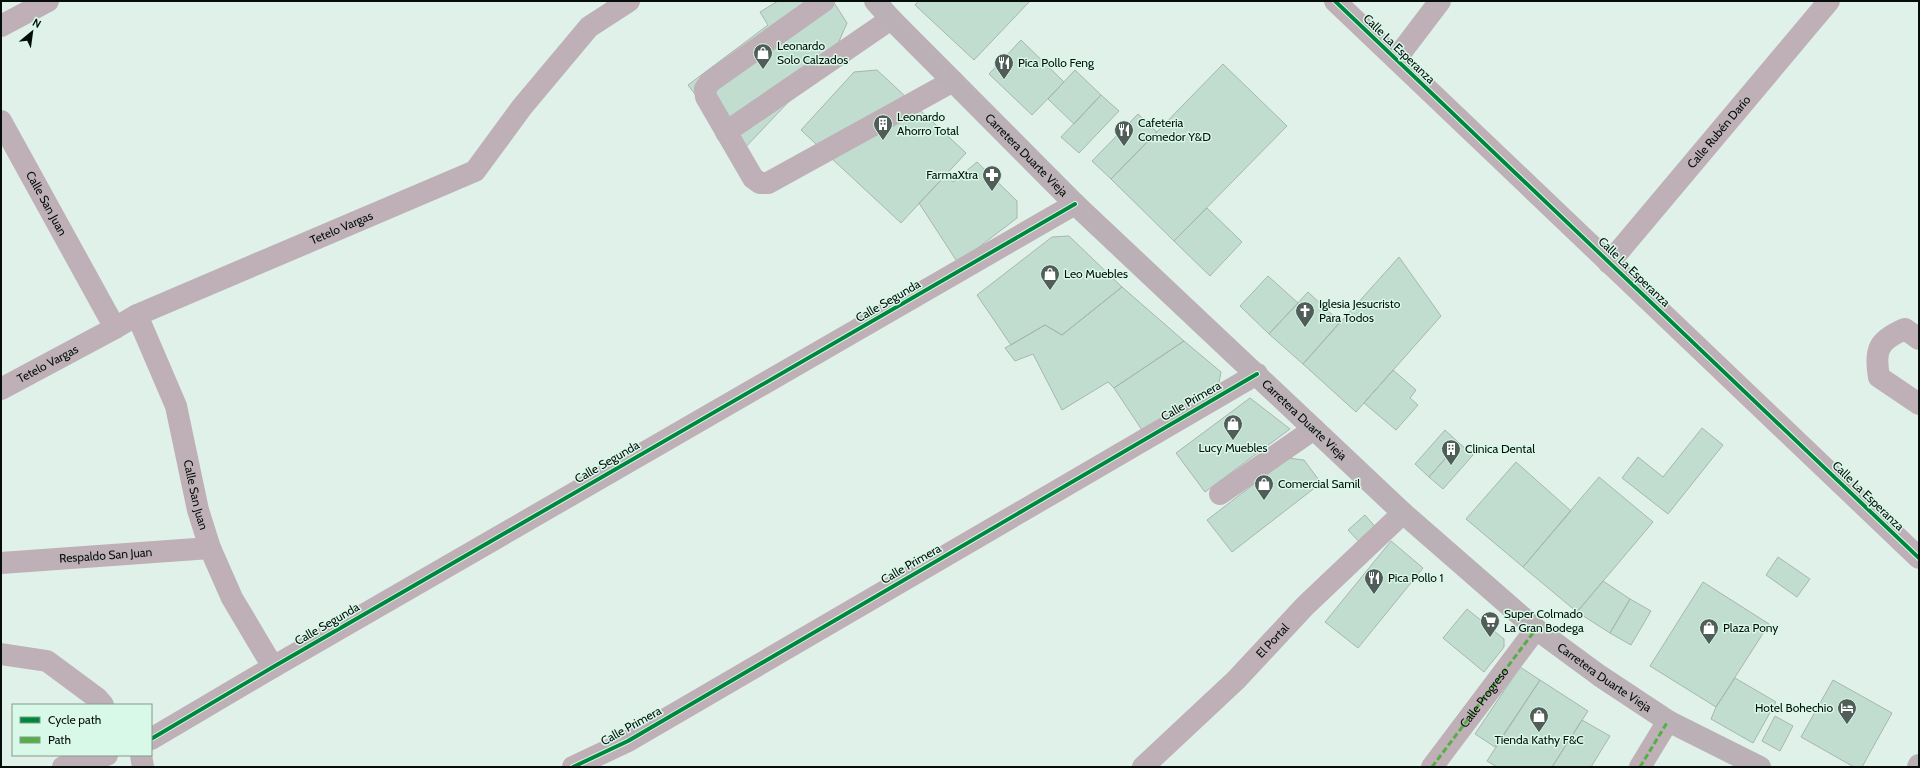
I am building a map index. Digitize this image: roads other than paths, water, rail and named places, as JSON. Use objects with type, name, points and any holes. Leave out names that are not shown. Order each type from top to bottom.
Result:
[{"type":"main road","name":"Carretera Duarte Vieja","points":[[875,1],[891,20],[1074,204],[1257,374],[1403,514],[1536,629],[1600,676],[1668,721],[1760,767]]},
{"type":"street","points":[[1,26],[48,1]]},
{"type":"street","name":"Tetelo Vargas","points":[[1,389],[137,315],[475,171],[522,108],[589,27],[629,1]]},
{"type":"street","points":[[824,1],[710,82],[705,89],[706,97],[726,132],[753,178],[760,183],[768,183],[953,81]]},
{"type":"street","name":"Calle La Esperanza","points":[[1335,1],[1919,558]]},
{"type":"street","points":[[1396,59],[1440,1]]},
{"type":"street","name":"Calle Rubén Darío","points":[[1610,263],[1829,1]]},
{"type":"street","points":[[726,132],[891,20]]},
{"type":"street","name":"Calle San Juan","points":[[2,125],[115,328]]},
{"type":"street","name":"Calle Segunda","points":[[152,738],[1074,204]]},
{"type":"street","name":"Calle San Juan","points":[[137,315],[176,406],[198,510],[210,548],[232,598],[273,667]]},
{"type":"street","points":[[1919,339],[1905,329],[1890,336],[1879,347],[1876,361],[1879,377],[1919,404]]},
{"type":"street","name":"Calle Primera","points":[[572,767],[628,741],[1257,374]]},
{"type":"street","points":[[1220,494],[1314,428]]},
{"type":"street","name":"El Portal","points":[[1142,767],[1236,680],[1305,606],[1403,514]]},
{"type":"street","name":"Respaldo San Juan","points":[[1,563],[210,548]]},
{"type":"street","name":"Calle Progreso","points":[[1432,767],[1536,629]]},
{"type":"street","points":[[1,654],[47,661],[97,698],[102,704]]},
{"type":"street","points":[[1640,767],[1668,721]]},
{"type":"street","points":[[63,767],[103,756]]},
{"type":"street","points":[[141,756],[143,767]]},
{"type":"place","name":"Leonardo Solo Calzados","points":[[763,70]]},
{"type":"place","name":"Pica Pollo Feng","points":[[1004,80]]},
{"type":"place","name":"Leonardo Ahorro Total","points":[[883,141]]},
{"type":"place","name":"Cafeteria Comedor Y&D","points":[[1124,147]]},
{"type":"place","name":"FarmaXtra","points":[[992,192]]},
{"type":"place","name":"Leo Muebles","points":[[1050,291]]},
{"type":"place","name":"Iglesia Jesucristo Para Todos","points":[[1305,328]]},
{"type":"place","name":"Lucy Muebles","points":[[1233,441]]},
{"type":"place","name":"Clinica Dental","points":[[1451,466]]},
{"type":"place","name":"Comercial Samil","points":[[1264,501]]},
{"type":"place","name":"Pica Pollo 1","points":[[1374,595]]},
{"type":"place","name":"Super Colmado La Gran Bodega","points":[[1490,638]]},
{"type":"place","name":"Plaza Pony","points":[[1709,645]]},
{"type":"place","name":"Hotel Bohechio","points":[[1847,725]]},
{"type":"place","name":"Tienda Kathy F&C","points":[[1539,733]]}]
